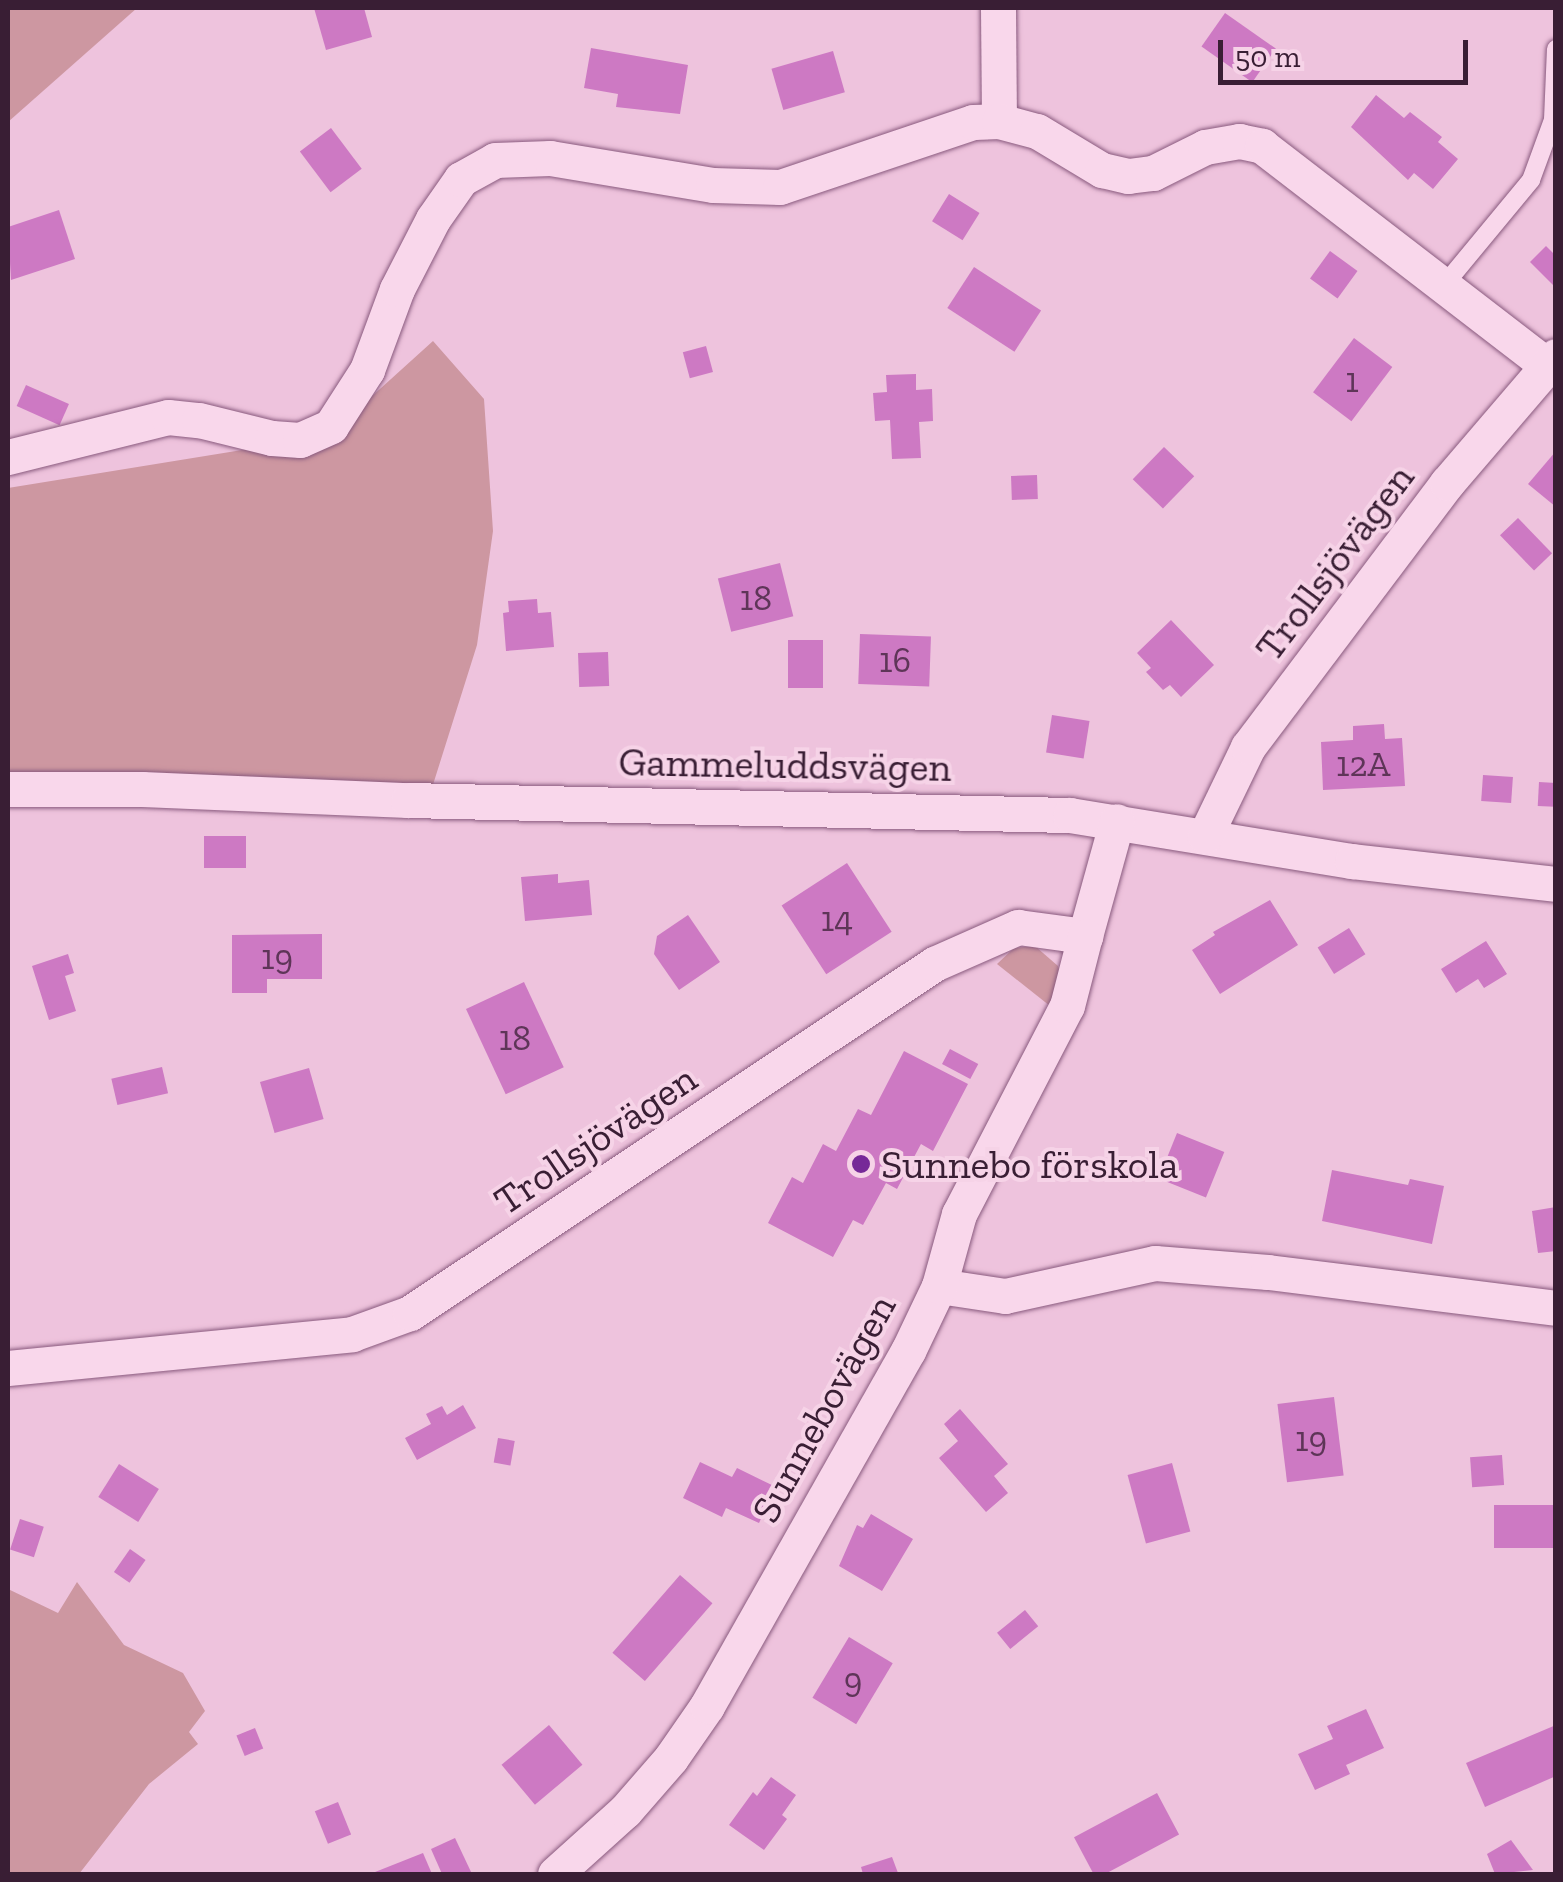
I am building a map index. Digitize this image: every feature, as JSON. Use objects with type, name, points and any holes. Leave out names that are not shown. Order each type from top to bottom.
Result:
[{"type":"street","points":[[998,8],[999,121]]},
{"type":"street","points":[[8,458],[168,417],[300,440],[331,426],[367,370],[396,289],[432,220],[461,180],[495,160],[550,158],[713,185],[780,187],[973,122],[999,121],[1037,130],[1102,170],[1128,176],[1153,172],[1205,147],[1239,141],[1262,146],[1551,361]]},
{"type":"street","name":"Trollsjövägen","points":[[1205,836],[1248,747],[1447,483],[1551,361]]},
{"type":"street","name":"Gammeluddsvägen","points":[[8,790],[983,811],[1117,820],[1352,861],[1556,884]]},
{"type":"street","points":[[1085,936],[1117,820]]},
{"type":"street","name":"Trollsjövägen","points":[[8,1368],[352,1334],[385,1324],[439,1295],[934,964],[1018,926],[1085,936]]},
{"type":"street","name":"Sunnebovägen","points":[[555,1874],[648,1784],[707,1706],[831,1479],[908,1351],[939,1286],[960,1214],[1067,1006],[1085,936]]},
{"type":"street","points":[[939,1286],[1004,1296],[1155,1263],[1194,1264],[1556,1308]]},
{"type":"lane","points":[[1445,284],[1531,180],[1553,120],[1556,49]]},
{"type":"shaded area","points":[[8,8],[137,8],[8,122]]},
{"type":"shaded area","points":[[433,341],[484,399],[493,531],[477,645],[431,791],[8,777],[8,488],[328,436]]},
{"type":"shaded area","points":[[1035,946],[1058,966],[1061,977],[1050,1006],[997,964],[1014,948]]},
{"type":"shaded area","points":[[77,1582],[124,1645],[183,1673],[205,1711],[189,1732],[198,1744],[149,1784],[79,1874],[8,1874],[8,1589],[58,1613]]},
{"type":"building","points":[[314,8],[364,8],[372,37],[326,50]]},
{"type":"building","points":[[1225,13],[1276,49],[1252,82],[1201,47]]},
{"type":"building","points":[[591,48],[688,65],[680,114],[616,107],[618,94],[584,88]]},
{"type":"building","points":[[833,51],[845,92],[783,110],[771,69]]},
{"type":"building","points":[[1376,95],[1404,118],[1410,112],[1442,137],[1438,142],[1458,159],[1433,189],[1414,173],[1408,180],[1351,127]]},
{"type":"building","points":[[331,128],[362,169],[331,192],[300,151]]},
{"type":"building","points":[[949,194],[980,213],[963,240],[932,221]]},
{"type":"building","points":[[59,210],[75,259],[11,280],[8,227]]},
{"type":"building","points":[[1546,246],[1556,256],[1556,288],[1530,262]]},
{"type":"building","points":[[1330,251],[1358,271],[1338,298],[1310,279]]},
{"type":"building","points":[[974,267],[1041,311],[1014,352],[947,308]]},
{"type":"building","points":[[1354,338],[1392,367],[1351,421],[1313,392]]},
{"type":"building","points":[[706,346],[713,372],[690,378],[683,352]]},
{"type":"building","points":[[916,374],[916,390],[932,389],[933,421],[919,422],[921,458],[892,459],[890,420],[875,421],[873,393],[887,392],[886,375]]},
{"type":"building","points":[[26,385],[69,404],[60,425],[17,406]]},
{"type":"building","points":[[1164,447],[1194,476],[1163,509],[1133,479]]},
{"type":"building","points":[[1556,451],[1556,507],[1528,484]]},
{"type":"building","points":[[1037,475],[1038,499],[1012,500],[1011,476]]},
{"type":"building","points":[[1518,518],[1552,553],[1534,571],[1500,535]]},
{"type":"building","points":[[780,563],[793,616],[731,632],[718,578]]},
{"type":"building","points":[[537,599],[538,613],[551,612],[554,647],[506,651],[503,613],[509,612],[508,601]]},
{"type":"building","points":[[1171,620],[1214,665],[1181,697],[1170,685],[1163,690],[1146,672],[1151,668],[1137,653]]},
{"type":"building","points":[[860,634],[931,636],[929,686],[858,684]]},
{"type":"building","points":[[788,640],[823,640],[823,688],[788,688]]},
{"type":"building","points":[[608,652],[609,686],[579,687],[578,653]]},
{"type":"building","points":[[1052,715],[1090,721],[1084,758],[1046,753]]},
{"type":"building","points":[[1384,724],[1385,739],[1402,738],[1405,786],[1323,790],[1321,742],[1353,740],[1353,726]]},
{"type":"building","points":[[1483,775],[1513,777],[1511,803],[1481,801]]},
{"type":"building","points":[[1539,782],[1556,783],[1555,807],[1538,806]]},
{"type":"building","points":[[204,836],[246,836],[246,868],[204,868]]},
{"type":"building","points":[[847,863],[892,932],[826,974],[782,905]]},
{"type":"building","points":[[558,874],[558,883],[589,880],[592,915],[525,921],[521,877]]},
{"type":"building","points":[[1270,900],[1298,945],[1220,994],[1192,950],[1215,935],[1213,932]]},
{"type":"building","points":[[688,915],[720,962],[679,990],[654,954],[657,936]]},
{"type":"building","points":[[1349,928],[1365,954],[1334,974],[1318,948]]},
{"type":"building","points":[[322,934],[322,979],[267,979],[267,993],[232,993],[232,935]]},
{"type":"building","points":[[1486,941],[1507,974],[1484,988],[1478,979],[1456,993],[1441,969]]},
{"type":"building","points":[[68,954],[74,973],[65,976],[76,1011],[49,1020],[32,966]]},
{"type":"building","points":[[524,982],[564,1067],[506,1094],[466,1009]]},
{"type":"building","points":[[950,1049],[978,1064],[970,1079],[942,1064]]},
{"type":"building","name":"Sunnebo förskola","points":[[904,1051],[968,1084],[933,1151],[921,1144],[897,1189],[886,1183],[863,1225],[853,1220],[833,1257],[768,1223],[792,1177],[803,1183],[823,1144],[836,1151],[858,1109],[871,1115]]},
{"type":"building","points":[[162,1067],[168,1093],[117,1105],[111,1079]]},
{"type":"building","points":[[309,1068],[324,1119],[275,1133],[260,1082]]},
{"type":"building","points":[[1177,1133],[1224,1152],[1206,1198],[1159,1178]]},
{"type":"building","points":[[1332,1170],[1408,1185],[1410,1179],[1444,1186],[1432,1244],[1322,1221]]},
{"type":"building","points":[[1556,1207],[1556,1251],[1538,1253],[1532,1211]]},
{"type":"building","points":[[1334,1397],[1344,1475],[1287,1482],[1277,1404]]},
{"type":"building","points":[[463,1405],[476,1428],[417,1460],[405,1438],[431,1424],[426,1414],[442,1406],[447,1415]]},
{"type":"building","points":[[960,1409],[1008,1464],[994,1476],[1008,1493],[986,1512],[939,1458],[958,1441],[944,1424]]},
{"type":"building","points":[[498,1438],[515,1441],[510,1466],[494,1463]]},
{"type":"building","points":[[1502,1455],[1504,1485],[1472,1487],[1470,1457]]},
{"type":"building","points":[[700,1462],[732,1477],[737,1468],[776,1487],[759,1523],[726,1508],[722,1517],[683,1498]]},
{"type":"building","points":[[1172,1463],[1190,1532],[1146,1543],[1128,1475]]},
{"type":"building","points":[[119,1464],[159,1489],[138,1522],[98,1497]]},
{"type":"building","points":[[1494,1505],[1556,1505],[1556,1548],[1494,1548]]},
{"type":"building","points":[[871,1514],[913,1539],[882,1591],[839,1566],[857,1525],[863,1528]]},
{"type":"building","points":[[20,1519],[44,1527],[34,1557],[10,1549]]},
{"type":"building","points":[[130,1549],[146,1560],[130,1583],[114,1572]]},
{"type":"building","points":[[680,1575],[712,1603],[645,1681],[612,1653]]},
{"type":"building","points":[[1025,1610],[1038,1626],[1010,1649],[997,1633]]},
{"type":"building","points":[[849,1637],[893,1663],[856,1724],[812,1698]]},
{"type":"building","points":[[1366,1709],[1384,1748],[1346,1765],[1350,1774],[1315,1790],[1298,1754],[1333,1739],[1327,1726]]},
{"type":"building","points":[[549,1725],[582,1765],[535,1805],[502,1765]]},
{"type":"building","points":[[1556,1725],[1556,1776],[1485,1807],[1466,1763]]},
{"type":"building","points":[[255,1728],[263,1748],[245,1756],[236,1735]]},
{"type":"building","points":[[771,1777],[796,1795],[782,1815],[787,1819],[764,1850],[729,1825],[753,1792],[757,1796]]},
{"type":"building","points":[[1157,1793],[1179,1834],[1105,1874],[1094,1874],[1074,1837]]},
{"type":"building","points":[[338,1802],[351,1834],[328,1844],[315,1811]]},
{"type":"building","points":[[455,1838],[472,1874],[442,1874],[431,1849]]},
{"type":"building","points":[[1511,1840],[1533,1870],[1495,1874],[1487,1854]]},
{"type":"building","points":[[423,1853],[432,1874],[370,1874]]},
{"type":"building","points":[[892,1857],[898,1873],[863,1874],[861,1867]]},
{"type":"place","name":"Sunnebo förskola","points":[[861,1164]]}]
